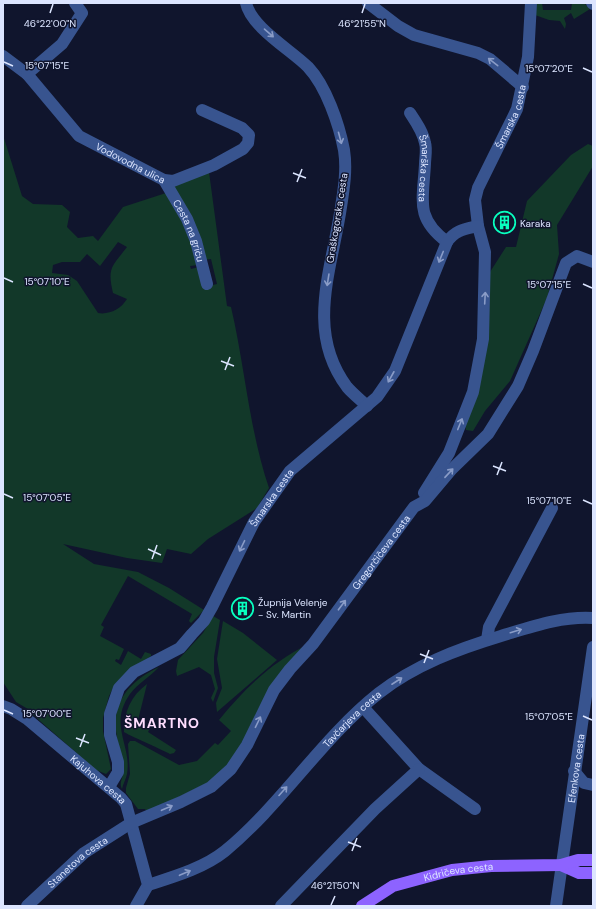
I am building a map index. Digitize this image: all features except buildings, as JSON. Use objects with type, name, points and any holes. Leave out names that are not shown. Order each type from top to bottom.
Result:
[{"type":"main road","name":"Kidričeva cesta","points":[[362,906],[393,886],[452,870],[491,866],[562,865],[578,860],[593,860]]},
{"type":"main road","name":"Kidričeva cesta","points":[[562,865],[579,873],[593,873]]},
{"type":"street","points":[[27,74],[62,44],[82,13],[75,3]]},
{"type":"street","name":"Graškogorska cesta","points":[[246,3],[251,16],[309,68],[318,81],[336,123],[344,150],[346,176],[323,309],[324,334],[334,363],[348,388],[367,406]]},
{"type":"street","points":[[368,3],[398,26],[414,35],[434,42],[463,48],[490,59],[523,87]]},
{"type":"street","name":"Šmarska cesta","points":[[414,507],[448,453],[473,392],[483,339],[485,287],[485,252],[478,226],[475,200],[478,188],[509,128],[517,109],[523,87],[528,57],[531,3]]},
{"type":"street","name":"Vodovodna ulica","points":[[3,56],[27,74],[79,136],[164,180],[173,181],[214,165],[242,149],[248,143],[248,135],[242,128],[202,110]]},
{"type":"street","name":"Šmarška cesta","points":[[410,113],[422,132],[426,144],[423,194],[425,215],[432,229],[447,242]]},
{"type":"street","name":"Cesta na griču","points":[[164,180],[189,224],[196,241],[207,284]]},
{"type":"street","name":"Šmarska cesta","points":[[109,787],[118,772],[118,762],[110,735],[110,714],[119,688],[134,672],[180,648],[204,621],[254,522],[290,471],[367,406],[387,385],[395,371],[447,242],[452,235],[461,230],[478,226]]},
{"type":"street","name":"Gregorčičeva cesta","points":[[131,824],[181,802],[211,786],[231,769],[247,745],[274,690],[290,669],[313,644],[414,507],[425,501],[492,428],[518,386],[533,351],[566,263],[577,256],[593,262]]},
{"type":"street","points":[[487,640],[489,627],[552,508]]},
{"type":"street","name":"Tavčarjeva cesta","points":[[148,885],[186,873],[224,852],[251,827],[340,728],[362,707],[379,692],[416,669],[444,655],[487,640],[567,619],[593,618]]},
{"type":"street","name":"Efenkova cesta","points":[[556,906],[574,771],[593,647]]},
{"type":"street","name":"Kajuhova cesta","points":[[3,706],[11,708],[27,719],[109,787],[126,804],[148,885]]},
{"type":"street","points":[[362,707],[419,769],[475,809]]},
{"type":"street","points":[[281,906],[375,809],[419,769]]},
{"type":"street","points":[[574,771],[584,783],[593,785]]},
{"type":"street","name":"Stanetova cesta","points":[[27,906],[84,853],[131,824]]},
{"type":"street","points":[[136,906],[148,885]]},
{"type":"green space","points":[[534,3],[542,3],[543,10],[571,10],[572,3],[584,3],[590,9],[574,19],[571,13],[564,18],[566,24],[565,29],[560,21],[549,20],[535,15]]},
{"type":"green space","points":[[3,135],[22,196],[33,204],[62,205],[70,212],[67,227],[78,238],[93,236],[98,241],[123,207],[166,193],[187,230],[198,265],[190,266],[191,269],[199,267],[204,287],[217,284],[211,259],[203,260],[172,187],[209,172],[227,306],[231,307],[252,421],[262,466],[269,488],[257,508],[208,539],[191,554],[167,549],[162,563],[127,558],[63,544],[94,564],[138,572],[169,588],[204,610],[191,623],[189,621],[192,614],[128,576],[101,625],[104,627],[100,636],[124,649],[119,660],[116,659],[115,661],[121,665],[128,651],[141,659],[145,652],[151,654],[151,656],[115,684],[109,696],[103,718],[103,731],[111,769],[106,774],[96,770],[32,714],[33,712],[16,702],[3,682]],"holes":[[[118,242],[127,247],[114,263],[111,272],[113,293],[127,299],[121,306],[110,312],[98,313],[77,281],[68,275],[52,273],[53,265],[62,262],[80,262],[87,254],[100,266]]]},
{"type":"green space","points":[[588,144],[593,146],[593,166],[557,225],[559,254],[547,298],[510,381],[485,411],[473,431],[466,430],[465,424],[490,272],[506,247],[516,247],[527,201],[571,155]]},
{"type":"green space","points":[[213,616],[220,620],[214,657],[214,673],[218,688],[213,702],[211,698],[215,689],[211,675],[199,667],[177,676],[176,671],[178,660],[203,633]]},
{"type":"green space","points":[[223,621],[243,633],[277,660],[217,712],[216,703],[222,688],[217,659]]},
{"type":"green space","points":[[309,644],[235,758],[212,781],[147,812],[145,809],[138,809],[126,793],[130,774],[128,744],[130,741],[135,741],[179,765],[197,761],[215,743],[218,745],[231,731],[219,720],[239,697],[271,667]]},
{"type":"green space","points":[[159,667],[133,690],[124,705],[121,716],[121,725],[128,764],[127,774],[122,789],[121,783],[123,770],[116,731],[117,710],[126,692],[132,685],[149,672]]},
{"type":"green space","points":[[147,684],[138,720],[150,728],[148,732],[176,750],[174,753],[170,754],[124,732],[127,711],[133,699]]},
{"type":"place","name":"Karaka","points":[[505,223]]},
{"type":"place","name":"Župnija Velenje - Sv. Martin","points":[[242,608]]},
{"type":"district","name":"ŠMARTNO","points":[[162,723]]}]
